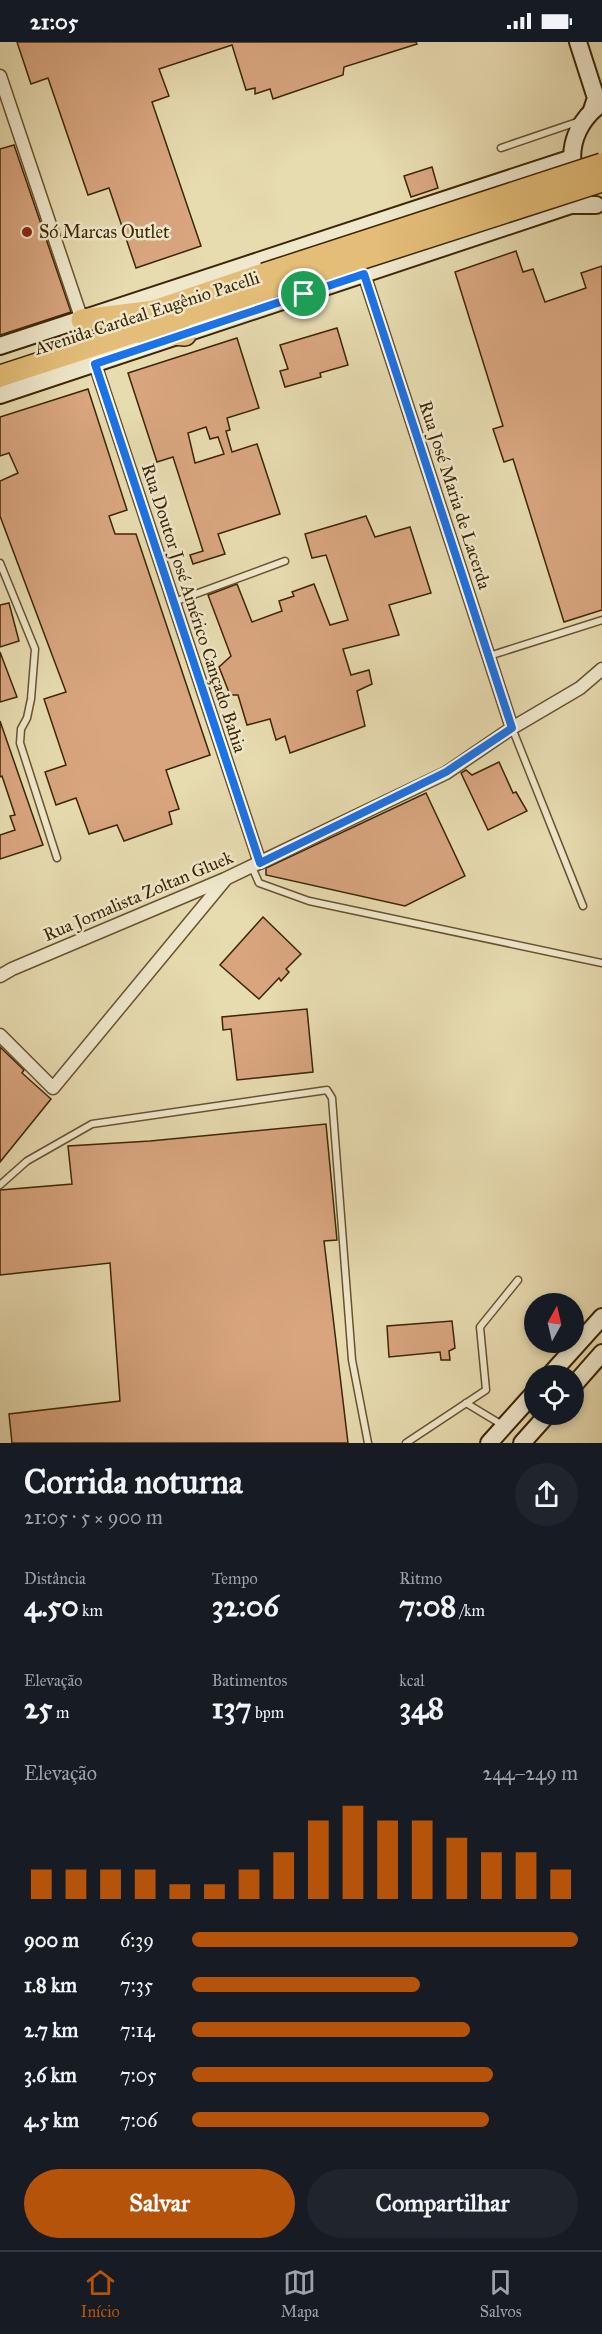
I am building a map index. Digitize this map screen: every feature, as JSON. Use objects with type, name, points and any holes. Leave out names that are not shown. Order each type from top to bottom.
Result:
[{"type":"highway","name":"Avenida Cardeal Eugênio Pacelli","points":[[0,376],[602,164]]},
{"type":"highway","name":"Avenida Cardeal Eugênio Pacelli","points":[[3,347],[155,311],[267,281],[602,181]]},
{"type":"highway","points":[[82,320],[155,311]]},
{"type":"highway","points":[[45,362],[58,362],[173,334],[185,335]]},
{"type":"main road","points":[[578,42],[596,98],[593,111],[574,140],[572,158],[579,184],[599,207]]},
{"type":"main road","name":"Avenida Cardeal Eugênio Pacelli","points":[[3,347],[572,158]]},
{"type":"main road","name":"Avenida Cardeal Eugênio Pacelli","points":[[0,395],[571,205],[599,207]]},
{"type":"main road","points":[[559,1365],[602,1317]]},
{"type":"main road","points":[[584,1373],[602,1353]]},
{"type":"main road","points":[[489,1443],[524,1404]]},
{"type":"main road","points":[[526,1442],[539,1425]]},
{"type":"street","points":[[0,76],[82,320]]},
{"type":"street","name":"Rua José Maria de Lacerda","points":[[364,274],[512,728]]},
{"type":"street","name":"Rua Doutor José Américo Cançado Bahia","points":[[95,364],[256,865]]},
{"type":"street","name":"Rua Jornalista Zoltan Gluek","points":[[0,976],[256,865],[446,772],[512,728],[580,688],[602,669]]},
{"type":"street","points":[[0,1035],[53,1088],[225,879]]},
{"type":"lane","points":[[501,148],[593,111]]},
{"type":"lane","points":[[173,602],[285,561]]},
{"type":"lane","points":[[0,563],[35,649],[31,699],[27,718],[21,729],[20,743],[57,858]]},
{"type":"lane","points":[[488,656],[602,620]]},
{"type":"lane","points":[[512,728],[583,906]]},
{"type":"lane","points":[[256,865],[259,883],[309,901],[602,963]]},
{"type":"lane","points":[[0,1185],[27,1161],[92,1124],[327,1090],[332,1098],[352,1360],[368,1443]]},
{"type":"lane","points":[[406,1443],[486,1390],[480,1327],[518,1280]]},
{"type":"lane","points":[[466,1402],[504,1426]]},
{"type":"building","points":[[17,42],[416,42],[417,44],[344,67],[343,75],[273,99],[270,89],[255,94],[255,88],[246,90],[232,45],[159,69],[169,96],[152,102],[201,246],[136,268],[109,188],[88,195],[48,78],[31,84]]},
{"type":"building","name":"Só Marcas Outlet","points":[[14,145],[71,312],[0,335],[0,149]]},
{"type":"building","points":[[432,167],[438,188],[411,197],[404,176]]},
{"type":"building","points":[[516,251],[523,272],[533,269],[545,302],[586,288],[581,273],[602,266],[602,610],[564,622],[513,459],[504,462],[493,429],[503,426],[455,272]]},
{"type":"building","points":[[337,328],[348,365],[320,373],[321,377],[285,387],[280,371],[288,369],[280,345]]},
{"type":"building","points":[[237,338],[259,408],[227,418],[230,430],[226,431],[232,452],[257,444],[280,514],[218,534],[225,554],[193,564],[190,555],[203,551],[173,457],[157,462],[128,373]],"holes":[[[206,427],[210,439],[218,437],[224,454],[195,463],[188,433]]]},
{"type":"building","points":[[88,389],[127,510],[109,516],[115,534],[136,534],[210,755],[166,770],[179,809],[169,812],[172,824],[124,841],[117,825],[89,834],[76,798],[56,805],[45,772],[66,765],[44,699],[66,692],[0,516],[0,481],[18,473],[9,453],[0,456],[0,417]]},
{"type":"building","points":[[366,516],[375,537],[410,527],[431,593],[389,605],[399,635],[343,649],[351,675],[369,670],[372,684],[357,691],[365,726],[290,753],[285,736],[276,740],[270,719],[247,725],[238,695],[230,695],[219,667],[231,656],[208,595],[237,584],[252,622],[282,611],[279,601],[294,596],[292,592],[314,584],[330,625],[348,620],[326,555],[312,558],[305,534]]},
{"type":"building","points":[[9,603],[19,641],[0,647],[0,605]]},
{"type":"building","points":[[0,652],[17,697],[0,702]]},
{"type":"building","points":[[0,721],[43,845],[0,859],[0,835],[15,830],[10,816],[15,815],[2,776],[0,777]]},
{"type":"building","points":[[499,762],[513,793],[516,792],[527,811],[488,830],[461,773],[466,770],[472,775]]},
{"type":"building","points":[[426,793],[465,876],[405,906],[266,875],[266,868]]},
{"type":"building","points":[[263,917],[301,954],[286,969],[289,972],[281,981],[279,978],[259,999],[220,965]]},
{"type":"building","points":[[307,1009],[313,1072],[237,1080],[231,1029],[223,1030],[222,1017]]},
{"type":"building","points":[[0,1047],[24,1070],[22,1073],[51,1099],[0,1162]]},
{"type":"building","points":[[326,1124],[337,1240],[324,1241],[348,1443],[12,1443],[9,1414],[120,1401],[110,1263],[0,1275],[0,1190],[72,1184],[68,1146],[150,1141]]},
{"type":"building","points":[[452,1321],[455,1348],[449,1351],[450,1360],[441,1360],[440,1352],[389,1357],[387,1326]]},
{"type":"place","name":"Só Marcas Outlet","points":[[27,232]]},
{"type":"route","points":[[364,274],[512,728],[446,772],[260,863],[95,364],[304,294],[364,274]]}]
